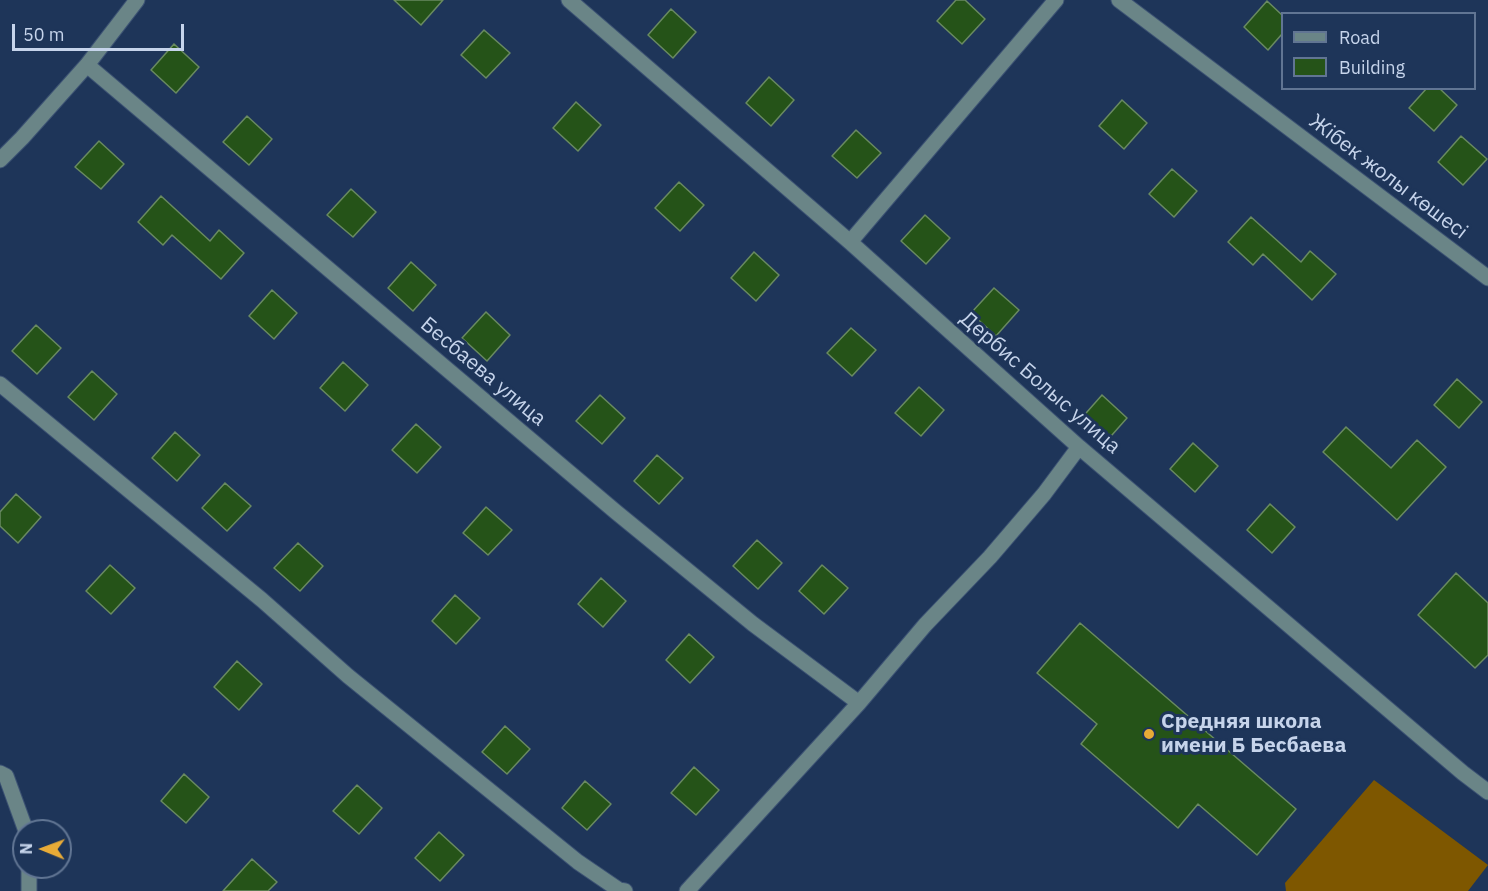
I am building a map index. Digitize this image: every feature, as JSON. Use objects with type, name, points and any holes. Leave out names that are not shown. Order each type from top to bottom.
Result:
[{"type":"street","points":[[0,159],[22,138],[87,65],[137,0]]},
{"type":"street","name":"Дербис Болыс улица","points":[[569,0],[850,242],[1079,447],[1488,792]]},
{"type":"street","points":[[850,242],[1056,0]]},
{"type":"street","name":"Жібек жолы көшесі","points":[[1119,0],[1488,278]]},
{"type":"street","name":"Бесбаева улица","points":[[87,65],[616,512],[753,624],[859,703]]},
{"type":"street","points":[[0,384],[262,600],[348,676],[578,862],[625,891]]},
{"type":"street","points":[[687,891],[859,703],[925,625],[990,557],[1044,494],[1079,447]]},
{"type":"street","points":[[0,773],[6,776],[22,819]]},
{"type":"shaded area","points":[[1374,780],[1488,865],[1468,891],[1286,891],[1285,883]]},
{"type":"building","points":[[394,0],[443,0],[421,25]]},
{"type":"building","points":[[956,0],[965,0],[985,19],[962,44],[937,21]]},
{"type":"building","points":[[1267,1],[1281,14],[1281,35],[1268,50],[1244,27]]},
{"type":"building","points":[[671,9],[696,32],[673,58],[648,35]]},
{"type":"building","points":[[484,30],[510,53],[486,78],[461,55]]},
{"type":"building","points":[[174,44],[199,67],[176,93],[151,70]]},
{"type":"building","points":[[769,77],[794,100],[771,126],[746,103]]},
{"type":"building","points":[[1425,90],[1441,90],[1457,105],[1434,131],[1409,108]]},
{"type":"building","points":[[1122,100],[1147,123],[1124,149],[1099,126]]},
{"type":"building","points":[[576,102],[601,125],[578,151],[553,128]]},
{"type":"building","points":[[247,116],[272,139],[249,165],[223,142]]},
{"type":"building","points":[[856,130],[881,153],[857,178],[832,156]]},
{"type":"building","points":[[1461,136],[1487,159],[1463,185],[1438,162]]},
{"type":"building","points":[[99,141],[124,164],[101,189],[75,167]]},
{"type":"building","points":[[1172,169],[1197,191],[1174,217],[1149,194]]},
{"type":"building","points":[[679,182],[704,205],[680,231],[655,208]]},
{"type":"building","points":[[351,189],[376,212],[353,237],[327,215]]},
{"type":"building","points":[[161,196],[210,241],[219,230],[244,253],[221,279],[172,235],[163,245],[138,222]]},
{"type":"building","points":[[925,215],[950,238],[926,264],[901,241]]},
{"type":"building","points":[[1251,217],[1301,262],[1310,251],[1336,274],[1312,300],[1263,254],[1253,265],[1228,242]]},
{"type":"building","points":[[754,252],[779,275],[756,301],[731,278]]},
{"type":"building","points":[[411,262],[436,285],[413,311],[388,288]]},
{"type":"building","points":[[994,288],[1019,310],[996,336],[971,313]]},
{"type":"building","points":[[272,290],[297,313],[274,339],[249,316]]},
{"type":"building","points":[[486,312],[510,335],[487,361],[462,338]]},
{"type":"building","points":[[36,325],[61,348],[37,374],[12,351]]},
{"type":"building","points":[[851,328],[876,350],[852,376],[827,353]]},
{"type":"building","points":[[343,362],[368,385],[345,411],[320,388]]},
{"type":"building","points":[[92,371],[117,394],[94,420],[68,397]]},
{"type":"building","points":[[1457,379],[1482,402],[1459,428],[1434,405]]},
{"type":"building","points":[[919,387],[944,410],[921,436],[895,413]]},
{"type":"building","points":[[600,395],[625,418],[602,444],[576,421]]},
{"type":"building","points":[[1102,395],[1127,418],[1104,444],[1079,421]]},
{"type":"building","points":[[416,424],[441,447],[417,473],[392,450]]},
{"type":"building","points":[[1346,427],[1391,468],[1417,440],[1446,467],[1397,520],[1323,452]]},
{"type":"building","points":[[175,432],[200,455],[177,481],[152,458]]},
{"type":"building","points":[[1193,443],[1218,466],[1195,492],[1170,469]]},
{"type":"building","points":[[657,455],[683,478],[659,504],[634,481]]},
{"type":"building","points":[[225,483],[251,506],[227,531],[202,508]]},
{"type":"building","points":[[16,494],[41,517],[18,543],[0,526],[0,512]]},
{"type":"building","points":[[1270,504],[1295,527],[1272,553],[1247,530]]},
{"type":"building","points":[[486,507],[512,530],[488,555],[463,533]]},
{"type":"building","points":[[757,540],[782,563],[758,589],[733,566]]},
{"type":"building","points":[[298,543],[323,566],[300,591],[274,568]]},
{"type":"building","points":[[110,565],[135,588],[111,614],[86,591]]},
{"type":"building","points":[[822,565],[848,588],[824,614],[799,591]]},
{"type":"building","points":[[1456,573],[1488,603],[1488,655],[1475,668],[1418,615]]},
{"type":"building","points":[[601,578],[626,601],[603,627],[578,604]]},
{"type":"building","points":[[455,595],[480,618],[456,644],[432,621]]},
{"type":"building","name":"Средняя школа имени Б Бесбаева","points":[[1080,623],[1296,809],[1257,855],[1198,804],[1178,828],[1081,744],[1097,724],[1037,673]]},
{"type":"building","points":[[689,634],[714,657],[690,683],[666,660]]},
{"type":"building","points":[[237,661],[262,684],[239,710],[214,687]]},
{"type":"building","points":[[505,726],[530,749],[507,774],[482,752]]},
{"type":"building","points":[[694,767],[719,790],[696,815],[671,793]]},
{"type":"building","points":[[184,774],[209,797],[186,823],[161,801]]},
{"type":"building","points":[[585,781],[611,804],[587,830],[562,808]]},
{"type":"building","points":[[357,785],[382,808],[359,834],[333,811]]},
{"type":"building","points":[[439,832],[464,855],[440,881],[415,858]]},
{"type":"building","points":[[252,859],[277,882],[268,891],[223,891]]},
{"type":"place","name":"Средняя школа имени Б Бесбаева","points":[[1149,734]]}]
